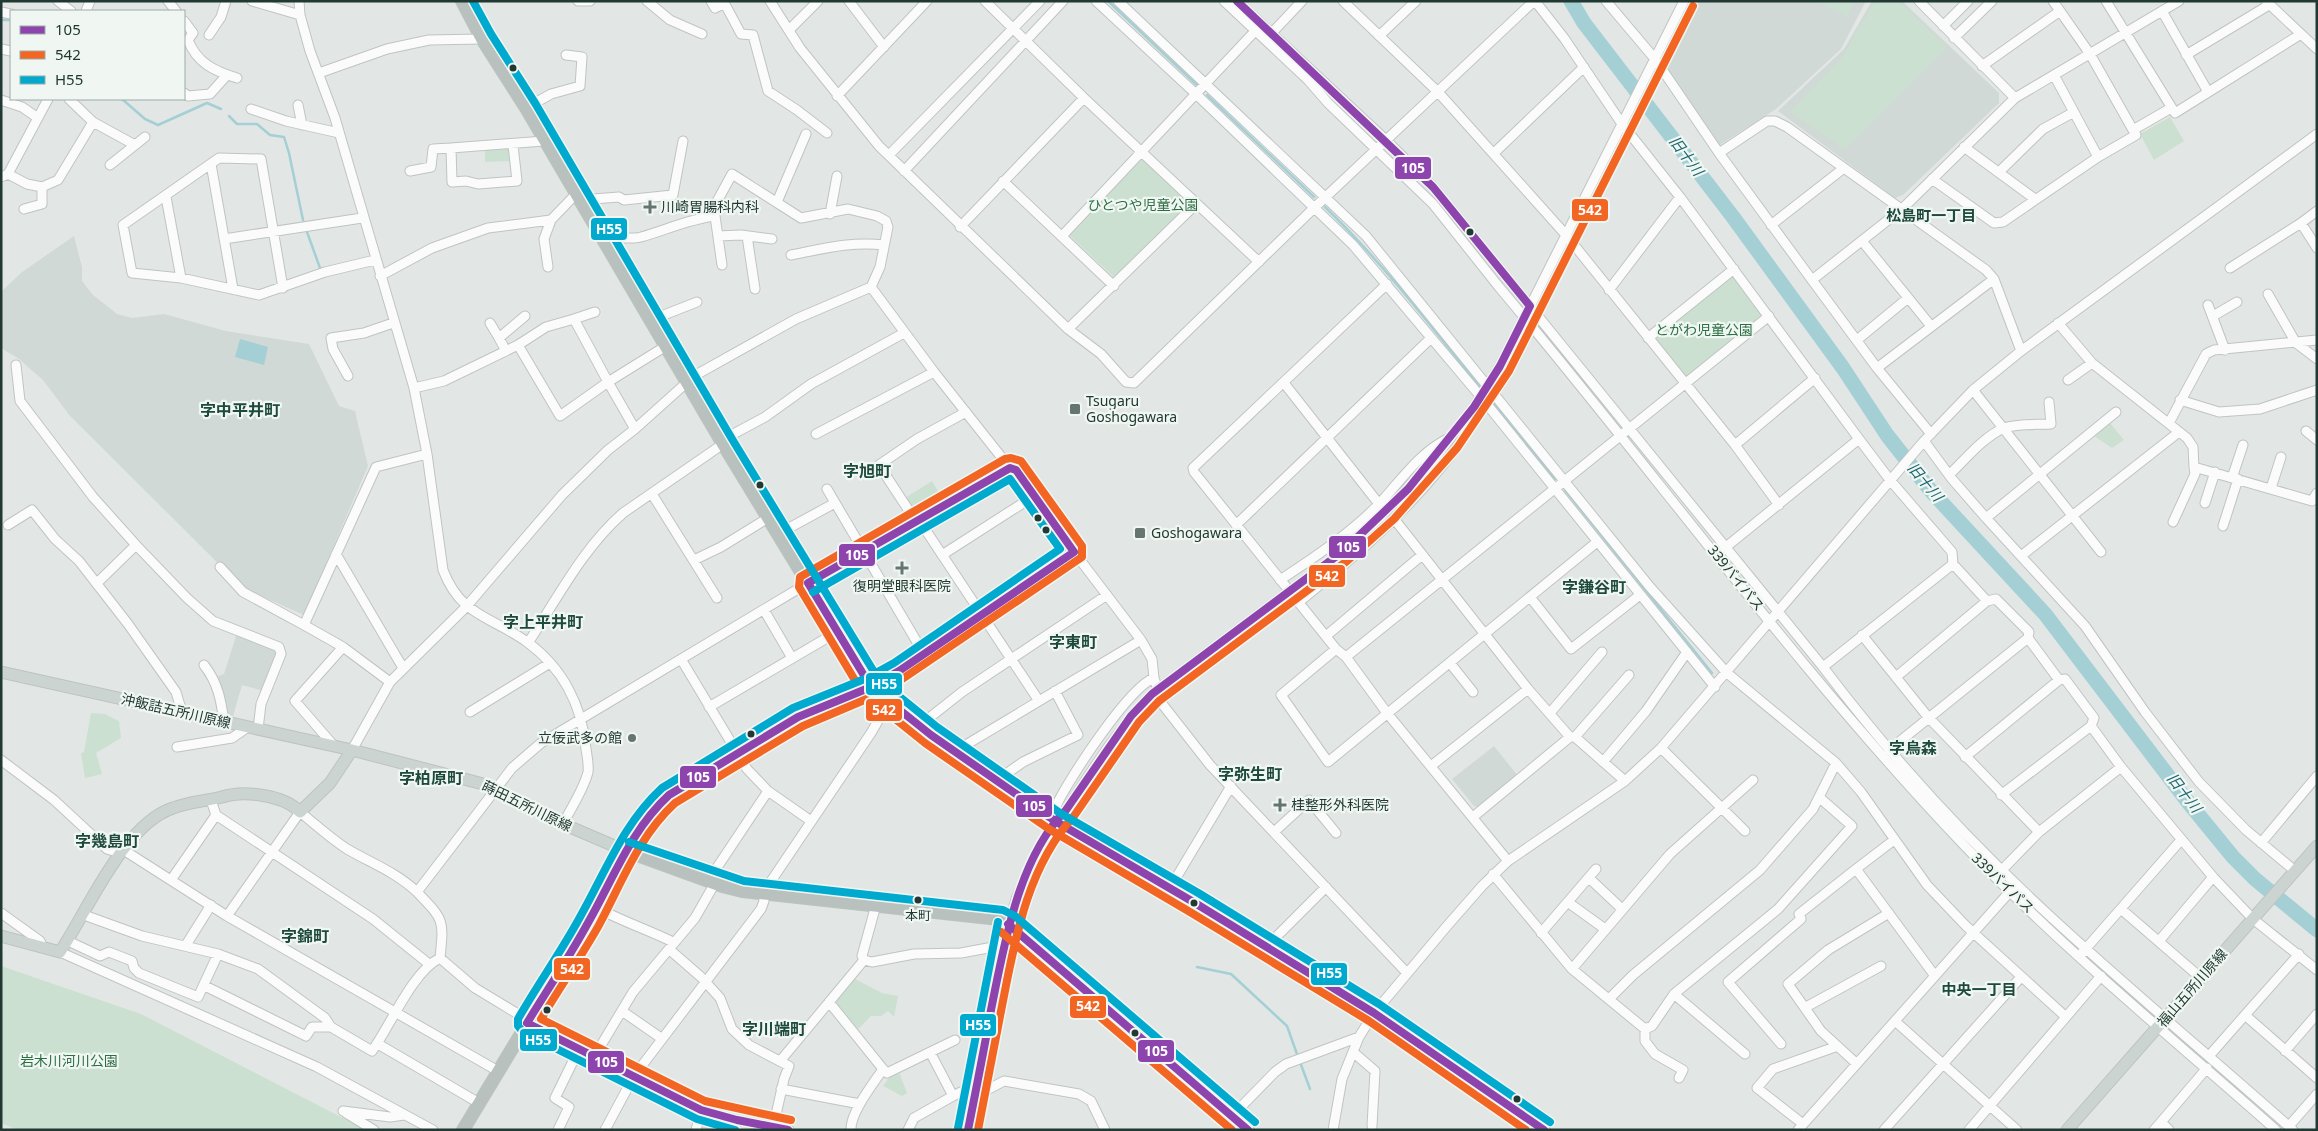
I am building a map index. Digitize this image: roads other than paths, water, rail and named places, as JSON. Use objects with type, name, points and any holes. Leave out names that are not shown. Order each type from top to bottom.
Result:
[{"type":"highway","points":[[462,1],[482,39],[526,108],[768,518],[871,687],[954,752],[1055,821],[1267,946],[1374,1013],[1544,1130]]},
{"type":"highway","points":[[463,1130],[597,908],[626,850],[711,882],[742,891],[990,917],[1008,924],[1248,1130]]},
{"type":"main road","points":[[871,687],[924,654],[1074,552]]},
{"type":"main road","name":"沖飯詰五所川原線","points":[[1,672],[352,750]]},
{"type":"main road","points":[[1,936],[60,952],[121,851],[137,832],[153,818],[173,808],[233,793],[260,794],[294,806],[300,812],[330,784],[352,750]]},
{"type":"main road","name":"蒔田五所川原線","points":[[352,750],[495,788],[563,824],[626,850]]},
{"type":"main road","name":"福山五所川原線","points":[[2067,1130],[2317,846]]},
{"type":"street","points":[[58,1],[70,10]]},
{"type":"street","points":[[209,35],[221,17],[226,1]]},
{"type":"street","points":[[252,1],[300,15]]},
{"type":"street","points":[[299,1],[300,15],[339,133],[362,218],[414,388],[427,454],[443,570],[449,586],[466,607],[528,643],[550,663],[571,694],[582,719],[588,770],[563,824]]},
{"type":"street","points":[[578,1],[590,1]]},
{"type":"street","points":[[647,1],[670,20],[702,34]]},
{"type":"street","points":[[711,1],[715,8],[721,5],[726,6],[741,34],[753,35],[768,91],[798,110],[827,133]]},
{"type":"street","points":[[770,1],[837,96],[879,146],[960,227],[1068,329],[1101,354],[1126,382],[1134,383],[1314,207],[1378,150],[1534,1],[1584,67],[1622,124],[1680,197],[1859,440],[1890,480],[1952,552],[1953,564],[1987,601]]},
{"type":"street","points":[[789,30],[818,1]]},
{"type":"street","points":[[850,1],[884,47]]},
{"type":"street","points":[[837,96],[927,1]]},
{"type":"street","points":[[985,1],[1084,98],[1259,262]]},
{"type":"street","points":[[889,155],[1040,1]]},
{"type":"street","points":[[904,171],[1063,1]]},
{"type":"street","points":[[1096,1],[1353,245],[1387,284],[1430,339],[1481,397],[1715,687]]},
{"type":"street","points":[[1118,1],[1366,236],[1398,273],[1650,587],[1727,673],[1836,763],[1861,792],[1927,885],[2021,977],[2066,1016]]},
{"type":"street","points":[[1224,1],[1259,28]]},
{"type":"street","points":[[1237,1],[1268,37],[1387,141],[1433,187],[1530,306],[1624,432],[1823,666],[1869,727],[1969,836],[2162,1022],[2209,1056],[2291,1128],[2317,1094]]},
{"type":"street","points":[[1268,37],[1302,1]]},
{"type":"street","points":[[1343,1],[1438,92],[1566,235],[1735,445],[1779,505]]},
{"type":"street","points":[[1606,1],[1857,340],[1949,475],[2085,626],[2145,712],[2199,782],[2293,873]]},
{"type":"street","points":[[968,1130],[1008,924],[1025,875],[1055,821],[1066,810],[1131,716],[1152,694],[1342,552],[1381,517],[1453,436],[1488,387],[1684,1]]},
{"type":"street","points":[[1918,1],[2015,98]]},
{"type":"street","points":[[1943,26],[1968,1]]},
{"type":"street","points":[[1954,38],[1992,1]]},
{"type":"street","points":[[1932,179],[1994,223],[2003,222],[2098,157],[2136,135],[2090,54],[2052,1]]},
{"type":"street","points":[[2106,1],[2175,113],[2301,34]]},
{"type":"street","points":[[1812,280],[1902,209],[2015,98],[2179,1]]},
{"type":"street","points":[[1379,36],[1410,3]]},
{"type":"street","points":[[2186,56],[2267,3],[2317,49]]},
{"type":"street","points":[[1982,66],[2060,11]]},
{"type":"street","points":[[2162,11],[2208,92]]},
{"type":"street","points":[[185,23],[193,33],[188,40],[199,61],[237,78]]},
{"type":"street","points":[[1062,236],[1259,28]]},
{"type":"street","name":"339バイパス","points":[[1268,37],[1446,218],[1524,318],[1624,432],[1770,621],[1901,777],[1995,877],[2101,976],[2162,1022],[2207,1068],[2276,1130]]},
{"type":"street","points":[[319,73],[387,49],[429,40],[482,39]]},
{"type":"street","points":[[526,108],[551,94],[580,86],[582,57],[566,55]]},
{"type":"street","points":[[1494,154],[1584,67]]},
{"type":"street","points":[[185,94],[188,96],[210,94],[227,75]]},
{"type":"street","points":[[2054,75],[2098,157]]},
{"type":"street","points":[[960,227],[1084,98]]},
{"type":"street","points":[[1,100],[22,107],[38,118]]},
{"type":"street","points":[[47,100],[5,175],[27,184],[42,187],[58,180],[93,122]]},
{"type":"street","points":[[70,100],[93,122],[135,145]]},
{"type":"street","points":[[298,105],[302,125]]},
{"type":"street","points":[[2133,130],[2171,108]]},
{"type":"street","points":[[251,109],[302,125],[339,133]]},
{"type":"street","points":[[1999,172],[2043,129],[2074,112]]},
{"type":"street","points":[[1718,153],[1758,125],[1767,121],[1775,121],[1787,127],[1986,270],[1994,279],[2021,350]]},
{"type":"street","points":[[777,202],[806,134]]},
{"type":"street","points":[[110,165],[145,137]]},
{"type":"street","points":[[1333,1130],[1342,1078],[1359,1037],[1374,1013],[1407,973],[1494,874],[1508,861],[1625,781],[1661,748],[1890,480],[1973,390],[2021,350],[2316,138]]},
{"type":"street","points":[[410,172],[431,167],[433,149],[514,145],[544,141]]},
{"type":"street","points":[[548,267],[544,239],[551,220],[578,197],[618,197],[624,200],[673,195],[683,141]]},
{"type":"street","points":[[451,148],[452,182],[478,184],[516,181],[514,145]]},
{"type":"street","points":[[1964,147],[2035,199]]},
{"type":"street","points":[[283,288],[260,159],[219,158],[166,197],[123,225],[132,273],[181,278],[259,295],[283,288],[325,272],[375,260]]},
{"type":"street","points":[[211,164],[233,289]]},
{"type":"street","points":[[1771,225],[1844,168]]},
{"type":"street","points":[[352,750],[390,682],[466,607],[562,495],[608,450],[635,429],[694,376],[796,319],[871,287],[880,268],[888,227],[886,221],[877,216],[848,209],[830,214],[801,218],[732,174],[714,208],[722,265]]},
{"type":"street","points":[[830,214],[837,176]]},
{"type":"street","points":[[1003,181],[1114,286]]},
{"type":"street","points":[[24,209],[42,204],[42,187]]},
{"type":"street","points":[[166,197],[181,278]]},
{"type":"street","points":[[1609,290],[1680,197]]},
{"type":"street","points":[[1068,329],[1196,204]]},
{"type":"street","points":[[2230,268],[2301,223],[2317,210]]},
{"type":"street","points":[[603,238],[640,237],[656,231],[670,229],[693,219],[715,216]]},
{"type":"street","points":[[224,239],[362,218]]},
{"type":"street","points":[[380,276],[432,248],[488,228],[551,220]]},
{"type":"street","points":[[2301,223],[2317,248]]},
{"type":"street","points":[[718,236],[747,236],[772,239]]},
{"type":"street","points":[[747,236],[755,289]]},
{"type":"street","points":[[1862,241],[1931,326]]},
{"type":"street","points":[[791,256],[835,246],[868,243],[884,245]]},
{"type":"street","points":[[1648,338],[1734,269]]},
{"type":"street","points":[[1877,368],[1994,279]]},
{"type":"street","points":[[1387,284],[1193,468],[1280,580],[1336,649],[1346,657],[1387,713],[1508,861]]},
{"type":"street","points":[[871,287],[880,296],[904,333],[1010,468],[1016,470],[1074,552],[1141,640],[1152,659],[1154,678],[1163,705],[1230,786],[1407,973]]},
{"type":"street","points":[[2268,294],[2296,344],[2317,359]]},
{"type":"street","points":[[1857,340],[1908,298]]},
{"type":"street","points":[[651,320],[697,302]]},
{"type":"street","points":[[2213,316],[2237,302]]},
{"type":"street","points":[[2208,305],[2225,350]]},
{"type":"street","points":[[414,388],[444,381],[518,345],[546,327],[595,312]]},
{"type":"street","points":[[499,338],[525,316]]},
{"type":"street","points":[[1346,657],[1769,316]]},
{"type":"street","points":[[574,319],[635,429]]},
{"type":"street","points":[[348,376],[333,348],[331,338],[364,333],[393,323]]},
{"type":"street","points":[[2058,323],[2092,364],[2187,438],[2192,447],[2195,474],[2173,522]]},
{"type":"street","points":[[490,324],[506,351]]},
{"type":"street","points":[[528,643],[588,551],[608,526],[623,513],[723,442],[765,417],[811,384],[904,333]]},
{"type":"street","points":[[1236,525],[1430,339]]},
{"type":"street","points":[[2169,423],[2206,354],[2225,350],[2296,344],[2317,340]]},
{"type":"street","points":[[518,345],[560,416],[608,382],[666,346]]},
{"type":"street","points":[[2068,380],[2092,364]]},
{"type":"street","points":[[16,365],[20,401],[62,458],[136,545],[187,598],[213,621],[279,647],[281,654],[253,728],[232,738],[177,747]]},
{"type":"street","points":[[816,434],[934,372]]},
{"type":"street","points":[[1735,445],[1814,378]]},
{"type":"street","points":[[1284,383],[1379,504]]},
{"type":"street","points":[[1973,390],[2101,552]]},
{"type":"street","points":[[2180,400],[2219,412],[2260,409],[2317,390]]},
{"type":"street","points":[[1949,475],[1984,442],[2003,428],[2051,424],[2049,402]]},
{"type":"street","points":[[1299,602],[1395,520],[1422,490],[1463,437],[1474,407]]},
{"type":"street","points":[[966,412],[917,439],[879,465],[913,518],[919,520],[1039,701]]},
{"type":"street","points":[[1986,518],[2040,476],[2116,412]]},
{"type":"street","points":[[2306,431],[2317,440]]},
{"type":"street","points":[[2021,556],[2179,432]]},
{"type":"street","points":[[1280,580],[1345,534],[1379,504],[1424,453],[1453,436]]},
{"type":"street","points":[[1717,554],[1859,440]]},
{"type":"street","points":[[2223,526],[2244,445]]},
{"type":"street","points":[[304,625],[376,467],[427,454]]},
{"type":"street","points":[[2270,488],[2281,457]]},
{"type":"street","points":[[2194,467],[2312,501],[2317,493]]},
{"type":"street","points":[[417,892],[495,788],[527,754],[808,583],[1010,468]]},
{"type":"street","points":[[2205,502],[2215,472]]},
{"type":"street","points":[[827,489],[924,654]]},
{"type":"street","points":[[652,494],[717,598]]},
{"type":"street","points":[[942,555],[1034,496]]},
{"type":"street","points":[[778,534],[835,503]]},
{"type":"street","points":[[8,525],[32,510],[55,539],[79,561],[97,583],[176,692],[182,712]]},
{"type":"street","points":[[694,560],[721,547],[768,518]]},
{"type":"street","points":[[1395,520],[1441,581],[1528,689],[1572,737],[1625,781]]},
{"type":"street","points":[[1336,649],[1281,695],[1328,762],[1597,542]]},
{"type":"street","points":[[97,583],[136,545]]},
{"type":"street","points":[[336,554],[403,668]]},
{"type":"street","points":[[1326,636],[1422,555]]},
{"type":"street","points":[[1823,666],[1953,564]]},
{"type":"street","points":[[220,567],[243,592],[343,646],[390,682]]},
{"type":"street","points":[[919,726],[935,712],[1107,595]]},
{"type":"street","points":[[1530,597],[1571,649],[1640,595]]},
{"type":"street","points":[[1889,750],[2028,638],[2029,632],[1996,599],[1987,601],[1896,677]]},
{"type":"street","points":[[764,610],[792,658]]},
{"type":"street","points":[[709,707],[837,632]]},
{"type":"street","points":[[1862,635],[1928,717],[2038,832]]},
{"type":"street","points":[[2028,638],[2059,680]]},
{"type":"street","points":[[954,752],[1141,640]]},
{"type":"street","points":[[334,746],[294,701],[343,646]]},
{"type":"street","points":[[1550,713],[1602,652]]},
{"type":"street","points":[[1603,762],[1646,711],[1687,652]]},
{"type":"street","points":[[681,659],[748,769],[768,791],[811,821]]},
{"type":"street","points":[[470,712],[550,663]]},
{"type":"street","points":[[1450,663],[1473,692]]},
{"type":"street","points":[[204,665],[212,676],[220,694],[224,722]]},
{"type":"street","points":[[1473,817],[1572,737],[1629,675]]},
{"type":"street","points":[[1055,821],[1055,806],[1100,737],[1140,689],[1154,678]]},
{"type":"street","points":[[1965,757],[2059,680],[2065,679],[2094,718],[2091,726],[2001,795]]},
{"type":"street","points":[[626,850],[634,833],[668,794],[798,717],[871,687]]},
{"type":"street","points":[[1431,766],[1528,689]]},
{"type":"street","points":[[996,781],[1023,762],[1078,734],[1055,691]]},
{"type":"street","points":[[605,1130],[634,1076],[661,1038],[706,983],[761,909],[764,901],[763,893],[871,733],[882,714],[884,698]]},
{"type":"street","points":[[2091,726],[2121,767],[2212,878],[2253,918],[2317,970]]},
{"type":"street","points":[[1661,748],[1745,832]]},
{"type":"street","points":[[1,760],[54,800],[107,848],[121,851],[227,916],[498,1071]]},
{"type":"street","points":[[1609,999],[1633,976],[1760,870],[1813,809],[1836,763]]},
{"type":"street","points":[[1995,877],[2038,832],[2121,767]]},
{"type":"street","points":[[2261,843],[2317,776]]},
{"type":"street","points":[[1572,969],[1670,854],[1753,780]]},
{"type":"street","points":[[1170,888],[1230,786]]},
{"type":"street","points":[[594,1057],[634,992],[695,918],[711,882],[768,791]]},
{"type":"street","points":[[1645,1029],[1652,1026],[1674,994],[1778,909],[1852,826],[1820,798]]},
{"type":"street","points":[[211,800],[216,816],[373,919],[429,964]]},
{"type":"street","points":[[1274,832],[1309,800],[1336,833]]},
{"type":"street","points":[[227,916],[300,812],[333,840],[393,873],[417,892],[435,911],[442,923],[440,958]]},
{"type":"street","points":[[171,880],[216,816]]},
{"type":"street","points":[[1781,1044],[1728,982],[1801,919],[1799,914],[1894,840]]},
{"type":"street","points":[[2080,956],[2181,840]]},
{"type":"street","points":[[1856,869],[1935,976]]},
{"type":"street","points":[[1541,933],[1596,870]]},
{"type":"street","points":[[1494,874],[1572,969],[1645,1029]]},
{"type":"street","points":[[1589,878],[1622,909]]},
{"type":"street","points":[[2159,941],[2212,878]]},
{"type":"street","points":[[1835,1047],[1773,1069],[1757,1088],[1800,1127],[2017,883]]},
{"type":"street","points":[[1267,946],[1326,887]]},
{"type":"street","points":[[1569,903],[1605,929]]},
{"type":"street","points":[[186,946],[211,905]]},
{"type":"street","points":[[864,960],[862,956],[876,905]]},
{"type":"street","points":[[597,908],[630,925],[642,928],[672,946],[720,998],[732,1029],[749,1045],[782,1060],[789,1066],[773,1128]]},
{"type":"street","points":[[2121,909],[2201,978]]},
{"type":"street","points":[[1,913],[40,941],[42,946]]},
{"type":"street","points":[[1857,1064],[1835,1047],[1821,1032],[1806,1007],[1788,984],[1828,950],[1888,913]]},
{"type":"street","points":[[84,915],[142,936],[218,954],[258,969],[325,1018],[331,1027],[372,1051],[378,1044],[395,1012],[429,964],[440,958]]},
{"type":"street","points":[[68,941],[100,956],[109,952],[132,961],[134,968],[139,973],[198,997],[205,986],[218,954]]},
{"type":"street","points":[[864,960],[872,962],[914,954],[960,953],[1004,945]]},
{"type":"street","points":[[60,952],[316,1067],[433,1130]]},
{"type":"street","points":[[2209,1056],[2299,954]]},
{"type":"street","points":[[440,958],[474,988],[522,1017],[527,1023],[579,1050],[701,1110],[773,1128],[789,1130]]},
{"type":"street","points":[[782,1060],[864,960]]},
{"type":"street","points":[[1806,1007],[1881,966]]},
{"type":"street","points":[[1969,1130],[2101,976]]},
{"type":"street","points":[[1884,1130],[2021,977]]},
{"type":"street","points":[[205,986],[306,1036],[312,1027],[331,1027]]},
{"type":"street","points":[[1674,994],[1744,1054]]},
{"type":"street","points":[[829,1002],[887,1073],[955,1040]]},
{"type":"street","points":[[622,1011],[661,1038]]},
{"type":"street","points":[[2285,1051],[2317,1014]]},
{"type":"street","points":[[2245,1015],[2317,1078]]},
{"type":"street","points":[[1895,1021],[2018,1130]]},
{"type":"street","points":[[1645,1029],[1645,1041],[1655,1054],[1683,1070],[1679,1078]]},
{"type":"street","points":[[1232,1116],[1275,1072],[1299,1060],[1359,1037]]},
{"type":"street","points":[[378,1044],[479,1103]]},
{"type":"street","points":[[558,1130],[569,1106],[555,1098],[579,1050]]},
{"type":"street","points":[[930,1052],[953,1096]]},
{"type":"street","points":[[1353,1052],[1375,1070],[1372,1126]]},
{"type":"street","points":[[2154,1130],[2207,1068]]},
{"type":"street","points":[[851,1130],[851,1123],[860,1104],[882,1069]]},
{"type":"street","points":[[908,1130],[914,1118],[953,1096],[965,1090],[985,1091],[1004,1081],[1074,1092],[1091,1101],[1106,1130]]},
{"type":"street","points":[[782,1090],[860,1104]]},
{"type":"street","points":[[696,1130],[701,1110]]},
{"type":"street","points":[[374,1130],[343,1111],[390,1117],[404,1115]]},
{"type":"street","points":[[2161,1122],[2169,1130]]},
{"type":"water","points":[[240,339],[268,347],[264,365],[235,357]]},
{"type":"waterway","points":[[1108,1],[1197,85]]},
{"type":"waterway","name":"旧十川","points":[[1571,1],[1584,23],[1733,217],[1843,368],[1887,435],[1931,491],[2045,614],[2188,802],[2233,857],[2255,879],[2317,930]]},
{"type":"waterway","points":[[1,20],[10,20]]},
{"type":"waterway","points":[[1207,95],[1314,197]]},
{"type":"waterway","points":[[123,100],[145,119],[158,125],[207,103],[221,109]]},
{"type":"waterway","points":[[229,116],[237,124],[257,124],[270,135],[284,137],[303,220]]},
{"type":"waterway","points":[[1325,207],[1386,272],[1480,387]]},
{"type":"waterway","points":[[307,232],[320,268]]},
{"type":"waterway","points":[[1489,398],[1555,479]]},
{"type":"waterway","points":[[1565,490],[1712,673]]},
{"type":"waterway","points":[[1197,967],[1231,974],[1287,1026],[1298,1057]]},
{"type":"waterway","points":[[1300,1062],[1310,1089]]},
{"type":"place","name":"川崎胃腸科内科","points":[[650,207]]},
{"type":"place","name":"Tsugaru Goshogawara","points":[[1075,409]]},
{"type":"place","name":"Goshogawara","points":[[1140,533]]},
{"type":"place","name":"復明堂眼科医院","points":[[902,568]]},
{"type":"place","name":"立佞武多の館","points":[[632,738]]},
{"type":"place","name":"桂整形外科医院","points":[[1280,805]]},
{"type":"place","name":"本町","points":[[918,900]]},
{"type":"district","name":"松島町一丁目","points":[[1931,216]]},
{"type":"district","name":"字中平井町","points":[[240,410]]},
{"type":"district","name":"字旭町","points":[[867,471]]},
{"type":"district","name":"字鎌谷町","points":[[1594,587]]},
{"type":"district","name":"字上平井町","points":[[543,622]]},
{"type":"district","name":"字東町","points":[[1073,642]]},
{"type":"district","name":"字烏森","points":[[1913,748]]},
{"type":"district","name":"字弥生町","points":[[1250,774]]},
{"type":"district","name":"字柏原町","points":[[431,778]]},
{"type":"district","name":"字幾島町","points":[[107,841]]},
{"type":"district","name":"字錦町","points":[[305,936]]},
{"type":"district","name":"中央一丁目","points":[[1979,990]]},
{"type":"district","name":"字川端町","points":[[774,1029]]},
{"type":"park label","name":"ひとつや児童公園","points":[[1143,205]]},
{"type":"park label","name":"とがわ児童公園","points":[[1704,330]]},
{"type":"park label","name":"岩木川河川公園","points":[[69,1061]]}]
